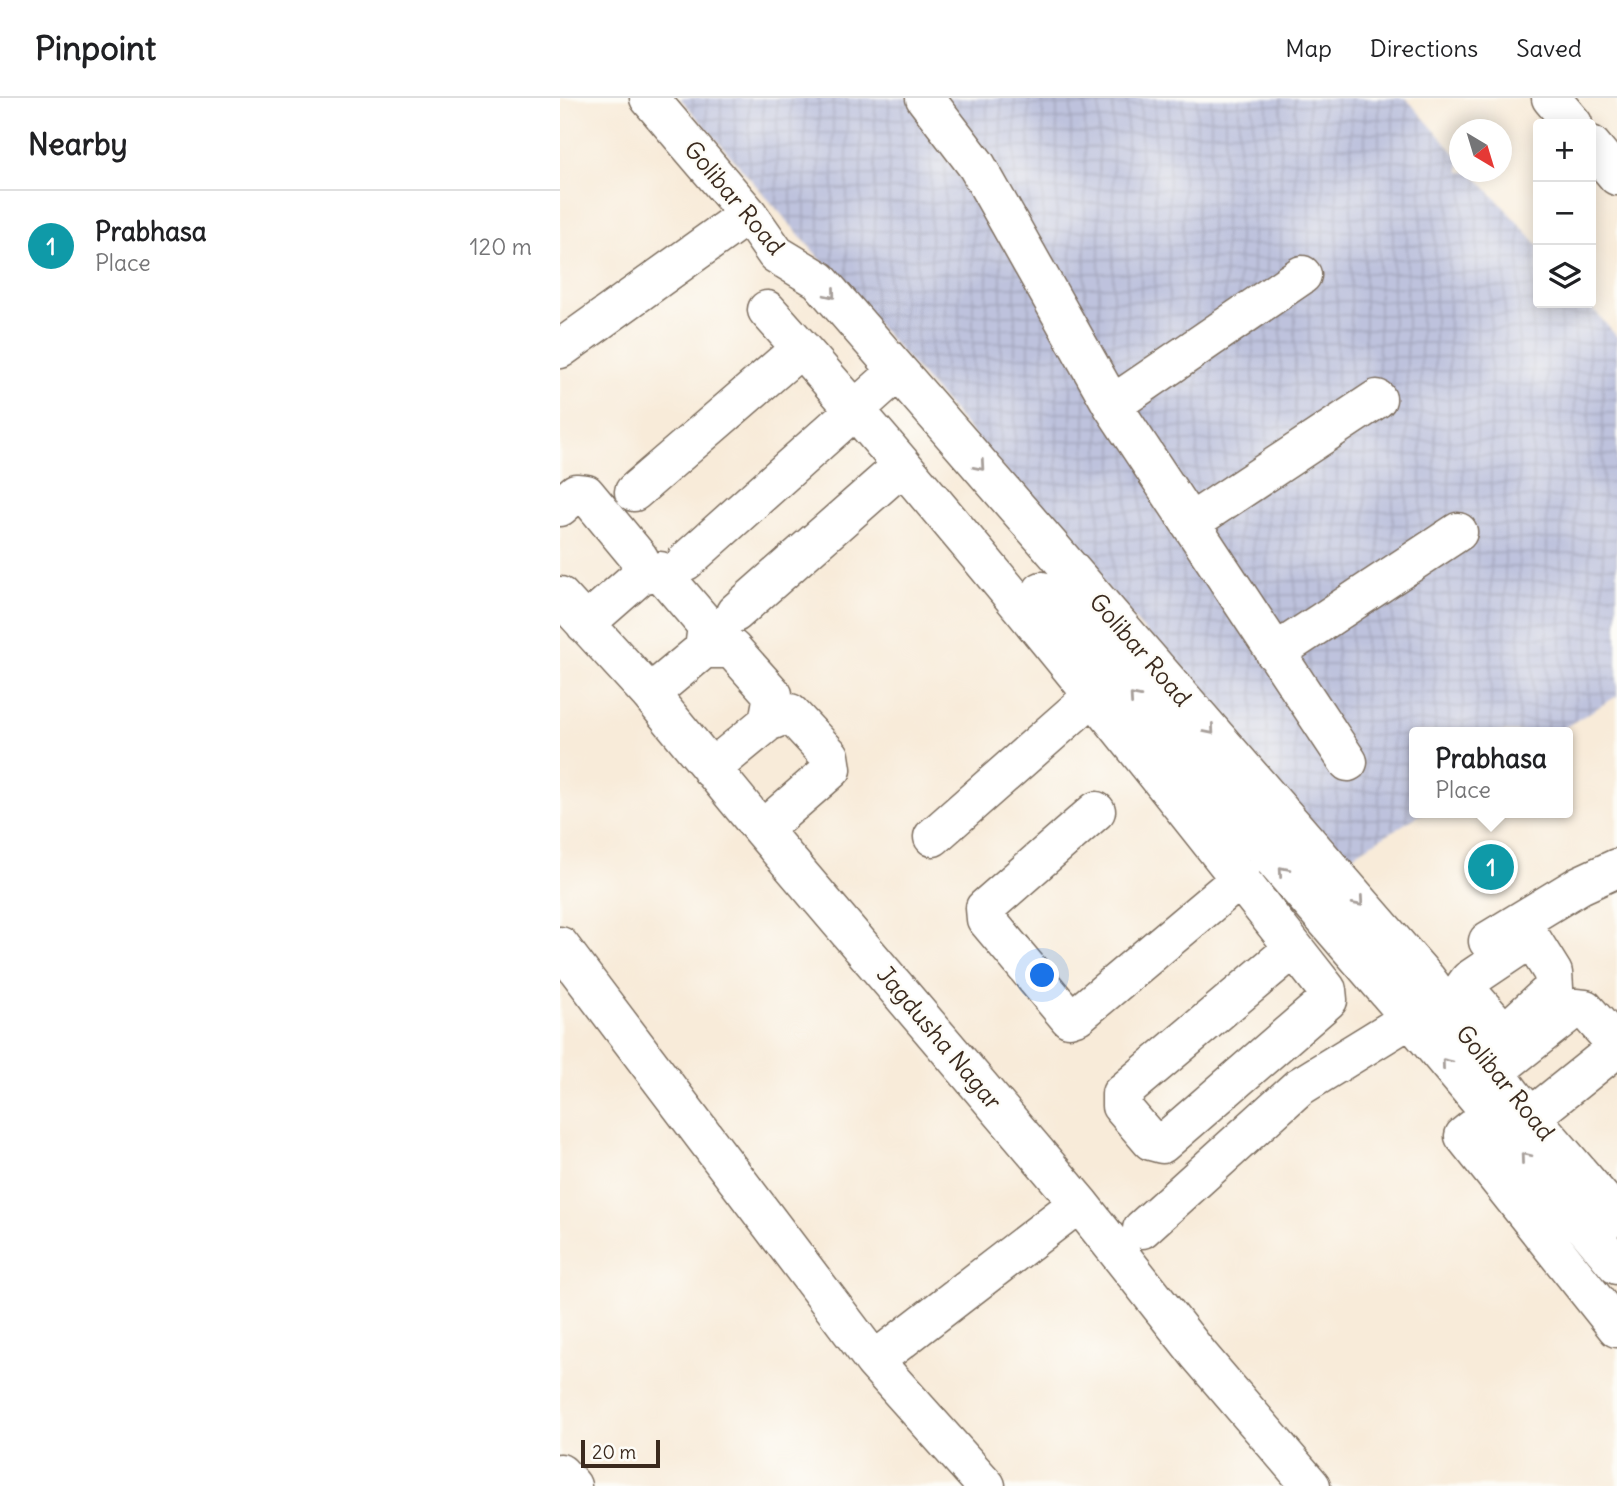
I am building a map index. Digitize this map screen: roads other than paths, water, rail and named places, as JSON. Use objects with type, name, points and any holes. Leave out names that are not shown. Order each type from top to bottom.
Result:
[{"type":"street","name":"Golibar Road","points":[[649,98],[748,214],[776,254],[819,280],[875,392],[1418,1000],[1506,1081],[1574,1190],[1617,1217]]},
{"type":"street","points":[[925,98],[977,166],[1112,405],[1348,762]]},
{"type":"street","points":[[1551,98],[1569,119]]},
{"type":"street","points":[[1596,151],[1617,176]]},
{"type":"street","points":[[560,349],[748,214]]},
{"type":"street","points":[[1112,405],[1302,275]]},
{"type":"street","points":[[767,310],[801,348],[875,392],[902,466],[1094,695],[1241,878],[1327,990],[1328,1000],[1162,1144],[1151,1140],[1121,1106],[1121,1094],[1294,948]]},
{"type":"street","points":[[634,492],[801,348]]},
{"type":"street","points":[[686,561],[875,392]]},
{"type":"street","points":[[1190,523],[1377,398]]},
{"type":"street","points":[[735,613],[902,466]]},
{"type":"street","points":[[560,507],[576,493],[586,494],[639,558],[641,575]]},
{"type":"street","points":[[1275,653],[1458,532]]},
{"type":"street","points":[[572,610],[641,575],[660,571],[707,625],[704,649]]},
{"type":"street","name":"Jagdusha Nagar","points":[[572,610],[650,694],[762,831],[1079,1203],[1199,1355],[1311,1486]]},
{"type":"street","points":[[650,694],[704,649],[732,649],[773,695],[768,722]]},
{"type":"street","points":[[933,837],[1094,695]]},
{"type":"street","points":[[711,769],[768,722],[790,713],[830,756],[832,769],[762,831]]},
{"type":"street","points":[[1096,811],[985,908],[986,919],[1069,1018],[1078,1015],[1241,878]]},
{"type":"street","points":[[1142,1229],[1299,1087],[1540,908],[1617,868]]},
{"type":"street","points":[[560,946],[874,1361],[986,1486]]},
{"type":"street","points":[[1506,1081],[1464,1136],[1617,1328]]},
{"type":"street","points":[[1574,1190],[1617,1265]]},
{"type":"street","points":[[874,1361],[1079,1203]]},
{"type":"street","points":[[560,1473],[572,1486]]},
{"type":"place","name":"Prabhasa","points":[[1491,867]]}]
